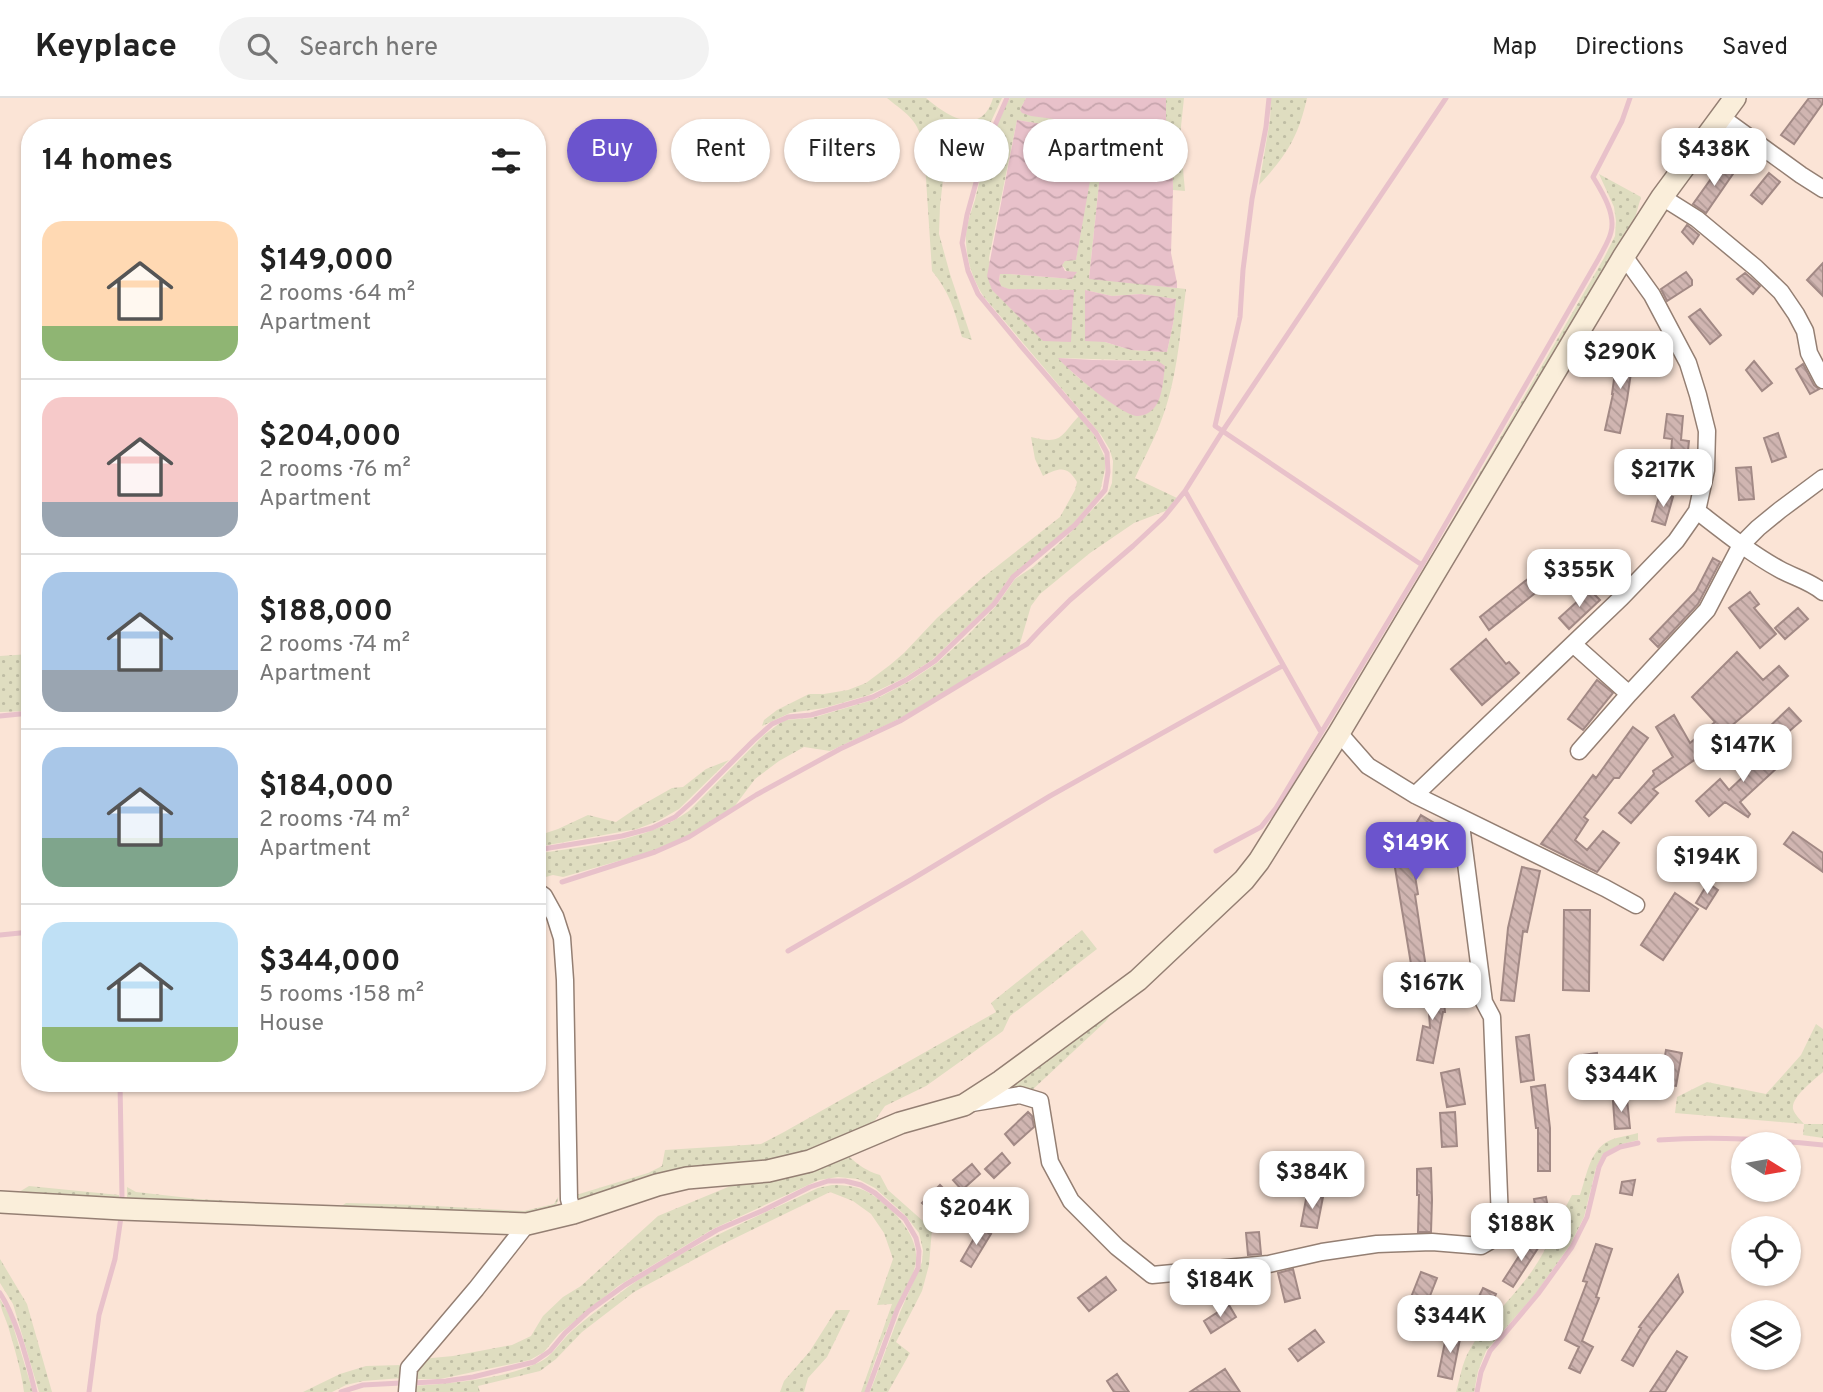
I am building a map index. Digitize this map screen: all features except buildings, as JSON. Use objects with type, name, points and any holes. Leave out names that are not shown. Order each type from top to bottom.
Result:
[{"type":"street","points":[[964,1105],[1138,980],[1244,880],[1259,861],[1339,733],[1624,256],[1662,197],[1735,98]]},
{"type":"street","points":[[1721,117],[1823,189]]},
{"type":"street","points":[[1662,197],[1697,219],[1756,268],[1780,292],[1797,314],[1805,331],[1809,353],[1823,380]]},
{"type":"street","points":[[1415,796],[1676,541],[1697,511],[1706,470],[1707,432],[1698,395],[1688,363],[1658,306],[1624,256]]},
{"type":"street","points":[[1579,751],[1707,610],[1741,545],[1769,519],[1823,478]]},
{"type":"street","points":[[1697,511],[1779,570],[1811,583],[1823,592]]},
{"type":"street","points":[[1573,644],[1629,694]]},
{"type":"street","points":[[1339,733],[1368,766],[1415,796],[1636,905]]},
{"type":"street","points":[[0,1202],[527,1224],[573,1213],[657,1185],[687,1178],[768,1171],[810,1161],[900,1124],[964,1105],[1020,1095],[1040,1101],[1050,1162],[1071,1201],[1117,1247],[1152,1275],[1269,1264],[1322,1252],[1377,1244],[1432,1242],[1481,1246],[1495,1238],[1500,1220],[1492,1017],[1482,991],[1460,817]]},
{"type":"street","points":[[546,900],[562,937],[569,1199],[573,1213]]},
{"type":"street","points":[[407,1392],[409,1368],[527,1224]]},
{"type":"shaded area","points":[[887,98],[926,98],[960,119],[914,119],[914,122]]},
{"type":"shaded area","points":[[993,98],[1002,98],[992,119],[975,119],[988,110]]},
{"type":"shaded area","points":[[1010,98],[1026,98],[1020,110],[1093,119],[1023,121],[1017,120],[1009,159],[1009,119],[999,119]]},
{"type":"shaded area","points":[[1166,98],[1184,98],[1182,119],[1166,119]]},
{"type":"shaded area","points":[[1271,98],[1307,98],[1290,146],[1259,185],[1270,120]]},
{"type":"shaded area","points":[[1599,174],[1641,197],[1635,218],[1426,565],[1615,236],[1614,207]]},
{"type":"shaded area","points":[[926,182],[943,182],[939,234],[972,340],[962,337],[951,302],[932,271]]},
{"type":"shaded area","points":[[980,182],[1004,182],[989,258],[992,290],[1074,290],[1008,289],[1001,286],[999,280],[1000,274],[1073,279],[1062,265],[1065,261],[1076,259],[1089,182],[1099,182],[1089,278],[1186,289],[1177,358],[1166,408],[1135,478],[1177,498],[1168,510],[1134,523],[1090,553],[1040,594],[1031,606],[1019,647],[899,719],[830,751],[804,747],[779,761],[755,779],[734,807],[688,836],[653,851],[563,877],[546,877],[546,853],[635,836],[654,830],[689,811],[764,735],[784,720],[812,718],[876,699],[937,663],[996,606],[1015,579],[1033,567],[1066,537],[1108,493],[1112,483],[1113,461],[1101,435],[984,297],[974,277],[966,242],[967,226]],"holes":[[[1085,290],[1112,296],[1141,294],[1176,299],[1167,352],[1131,350],[1105,342]],[[1059,358],[1158,361],[1116,406],[1075,375]]]},
{"type":"shaded area","points":[[1173,182],[1184,182],[1185,191],[1173,190]]},
{"type":"shaded area","points":[[1079,416],[1095,436],[1105,458],[1105,469],[1100,492],[1073,524],[1010,577],[992,603],[932,660],[904,678],[869,695],[824,708],[790,713],[762,726],[764,720],[777,710],[809,694],[848,690],[866,683],[904,653],[937,618],[981,579],[1060,517],[1077,482],[1070,473],[1062,470],[1043,476],[1035,459],[1031,437],[1049,440],[1060,437]]},
{"type":"shaded area","points":[[21,655],[21,711],[0,712],[0,656]]},
{"type":"shaded area","points":[[729,760],[679,809],[658,821],[637,829],[546,845],[546,833],[588,815],[616,822],[672,788],[683,787],[706,769]]},
{"type":"shaded area","points":[[1082,930],[1097,949],[1010,1016],[1003,1031],[926,1086],[885,1106],[871,1126],[790,1157],[578,1206],[576,1195],[648,1173],[662,1166],[665,1150],[761,1144],[784,1132],[996,1012],[991,1003]]},
{"type":"shaded area","points":[[1125,993],[1106,1021],[1030,1092],[976,1100]]},
{"type":"shaded area","points":[[1816,1024],[1823,1029],[1823,1072],[1804,1089],[1793,1104],[1794,1111],[1804,1124],[1675,1113],[1677,1097],[1707,1082],[1766,1094],[1801,1055]]},
{"type":"shaded area","points":[[1804,1124],[1823,1124],[1823,1138],[1803,1135]]},
{"type":"shaded area","points":[[1638,1133],[1638,1140],[1619,1145],[1603,1154],[1596,1168],[1584,1217],[1570,1245],[1536,1293],[1486,1351],[1474,1392],[1456,1392],[1469,1351],[1538,1262],[1572,1195],[1580,1195],[1595,1153],[1609,1141]]},
{"type":"shaded area","points":[[844,1150],[860,1166],[880,1175],[888,1190],[932,1229],[929,1265],[922,1291],[896,1342],[910,1353],[888,1392],[870,1392],[922,1262],[923,1250],[919,1233],[905,1215],[875,1188],[858,1179],[838,1177],[819,1180],[713,1229],[618,1286],[559,1334],[544,1352],[530,1360],[440,1379],[410,1379],[421,1359],[512,1345],[531,1336],[543,1316],[563,1297],[581,1286],[658,1216],[757,1175]]},
{"type":"shaded area","points":[[832,1185],[850,1186],[870,1193],[895,1214],[905,1226],[915,1246],[913,1274],[886,1331],[865,1392],[861,1392],[892,1304],[877,1305],[893,1259],[884,1233],[871,1214],[853,1201],[830,1192],[721,1245],[634,1292],[582,1332],[540,1371],[478,1386],[480,1392],[411,1392],[412,1386],[489,1377],[540,1362],[586,1319],[673,1258],[818,1188]]},
{"type":"shaded area","points":[[29,1186],[119,1195],[119,1203],[0,1196],[0,1191],[19,1192]]},
{"type":"shaded area","points":[[127,1187],[136,1192],[198,1199],[340,1207],[346,1203],[524,1211],[554,1204],[558,1197],[554,1208],[535,1217],[127,1201]]},
{"type":"shaded area","points":[[0,1259],[27,1304],[52,1392],[39,1392],[13,1304],[0,1283]]},
{"type":"shaded area","points":[[0,1299],[10,1316],[33,1392],[24,1392]]},
{"type":"shaded area","points":[[836,1310],[850,1310],[827,1357],[808,1378],[804,1392],[780,1392],[784,1381],[810,1351]]},
{"type":"shaded area","points":[[402,1365],[402,1378],[363,1381],[332,1392],[303,1392],[340,1374],[366,1366]]},
{"type":"water","points":[[1026,98],[1166,98],[1166,119],[1054,119],[1031,116],[1020,110]]},
{"type":"water","points":[[1017,120],[1023,121],[1023,182],[1090,182],[1076,260],[1065,261],[1062,265],[1065,271],[1077,272],[1072,279],[1000,274],[999,280],[1001,286],[1009,289],[1074,290],[1071,342],[1043,341],[992,290],[987,276],[1005,182],[1009,182],[1009,162]]},
{"type":"water","points":[[1099,182],[1173,182],[1171,253],[1177,288],[1089,279]]},
{"type":"water","points":[[1085,290],[1112,296],[1141,294],[1176,299],[1167,352],[1131,350],[1105,342],[1085,341]]},
{"type":"water","points":[[1058,358],[1158,361],[1165,366],[1158,402],[1146,414],[1136,416],[1128,413],[1095,391]]},
{"type":"waterway","points":[[546,849],[622,836],[652,828],[675,817],[772,724],[788,717],[811,715],[873,697],[906,680],[935,661],[994,604],[1013,577],[1075,525],[1105,490],[1107,453],[1096,433],[978,294],[968,271],[962,243],[967,215],[987,143],[1007,98]]},
{"type":"waterway","points":[[1269,98],[1252,199],[1240,317],[1215,426],[1422,565]]},
{"type":"waterway","points":[[562,882],[655,852],[689,837],[756,795],[840,749],[900,721],[1027,644],[1070,600],[1164,517],[1185,491],[1446,98]]},
{"type":"waterway","points":[[1216,851],[1261,827],[1276,808],[1422,565],[1599,258],[1610,235],[1612,218],[1593,177],[1622,121],[1630,98]]},
{"type":"waterway","points":[[1185,491],[1321,732]]},
{"type":"waterway","points":[[788,951],[1050,796],[1282,666]]},
{"type":"waterway","points":[[0,716],[21,714]]},
{"type":"waterway","points":[[0,935],[21,933]]},
{"type":"waterway","points":[[120,1092],[122,1197]]},
{"type":"waterway","points":[[1659,1140],[1741,1139],[1823,1145]]},
{"type":"waterway","points":[[1477,1392],[1481,1372],[1490,1351],[1538,1294],[1572,1247],[1587,1217],[1599,1167],[1605,1155],[1620,1147],[1638,1143]]},
{"type":"waterway","points":[[414,1383],[473,1377],[534,1362],[550,1351],[589,1311],[625,1285],[717,1230],[810,1187],[828,1181],[845,1181],[861,1185],[875,1193],[905,1219],[916,1238],[919,1251],[918,1268],[897,1310],[867,1392]]},
{"type":"waterway","points":[[89,1392],[99,1315],[115,1259],[121,1217]]},
{"type":"waterway","points":[[0,1293],[17,1328],[35,1392]]},
{"type":"waterway","points":[[341,1392],[363,1385],[401,1383]]}]
